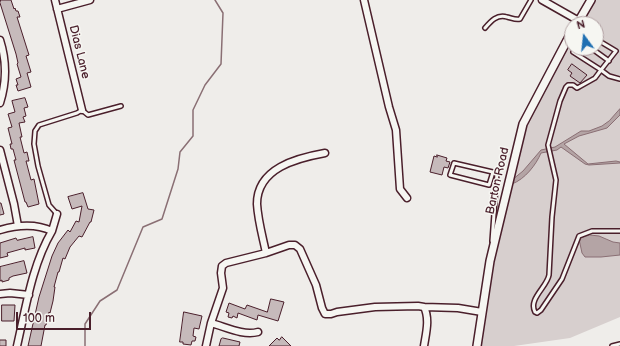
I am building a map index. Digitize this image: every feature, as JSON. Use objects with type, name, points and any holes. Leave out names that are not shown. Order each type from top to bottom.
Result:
[{"type":"street","name":"Dias Lane","points":[[55,0],[82,110]]},
{"type":"street","points":[[57,9],[90,0]]},
{"type":"street","points":[[364,0],[389,107],[396,130],[400,189],[407,198]]},
{"type":"street","points":[[542,0],[568,16]]},
{"type":"street","points":[[582,16],[591,0]]},
{"type":"street","points":[[0,40],[4,85],[0,103]]},
{"type":"street","name":"Barton Road","points":[[477,346],[490,261],[523,124],[564,46]]},
{"type":"street","points":[[0,150],[18,226]]},
{"type":"street","points":[[266,253],[257,203],[262,185],[268,176],[283,165],[308,156],[325,153]]},
{"type":"street","points":[[17,346],[28,295],[40,257],[52,231],[57,214]]},
{"type":"street","points":[[0,230],[18,226],[38,226],[52,231]]},
{"type":"street","points":[[206,346],[211,323],[223,288],[221,273],[222,266],[226,263],[266,253],[289,245],[295,245],[300,249],[316,285],[325,314],[376,307],[418,306],[458,308],[482,312]]},
{"type":"street","points":[[0,294],[10,293],[28,295]]},
{"type":"street","points":[[424,307],[427,313],[424,346]]},
{"type":"street","points":[[211,323],[243,333],[249,334],[258,332]]},
{"type":"lane","points":[[485,28],[491,21],[499,16],[506,16],[517,20],[520,19],[531,0]]},
{"type":"lane","points":[[604,44],[616,51],[609,61],[595,78],[579,88],[573,85],[568,85],[558,102],[548,147],[556,180],[552,205],[548,274],[546,283],[534,301],[532,307],[535,312],[537,313],[541,310],[560,284],[579,236],[592,231],[620,231]]},
{"type":"lane","points":[[579,56],[608,76],[620,79]]},
{"type":"lane","points":[[602,56],[609,61]]},
{"type":"lane","points":[[57,214],[49,205],[38,166],[34,144],[35,131],[39,125],[77,114],[82,110],[88,115],[121,106]]},
{"type":"lane","points":[[490,261],[497,173],[454,162],[450,175],[489,185],[493,172]]},
{"type":"lane","points":[[612,346],[620,344]]},
{"type":"shaded area","points":[[592,0],[620,0],[620,317],[570,338],[514,346],[479,346],[492,262],[527,122],[564,52],[564,56],[604,56],[604,16],[583,16]]},
{"type":"shaded area","points":[[620,109],[620,115],[607,128],[579,136],[564,144],[588,164],[616,161],[620,163],[589,165],[585,164],[561,147],[557,150],[541,153],[530,171],[517,182],[512,184],[512,180],[523,171],[541,150],[555,147],[581,131],[589,131],[602,126]]},
{"type":"shaded area","points":[[590,235],[599,236],[613,242],[620,243],[620,255],[585,257],[582,253],[579,239]]},
{"type":"building","points":[[1,0],[11,0],[14,9],[15,8],[16,11],[18,11],[20,17],[17,17],[29,55],[26,56],[31,72],[27,73],[31,87],[18,91],[16,79],[21,77],[16,54],[0,3]]},
{"type":"building","points":[[572,64],[587,75],[580,83],[570,76],[572,73],[568,70]]},
{"type":"building","points":[[25,98],[28,107],[24,108],[26,116],[23,117],[25,122],[19,123],[22,137],[20,137],[24,153],[27,152],[29,161],[26,161],[31,180],[34,179],[39,204],[28,207],[25,202],[15,164],[14,160],[16,160],[13,149],[11,149],[10,144],[12,144],[8,128],[12,127],[8,114],[15,112],[12,101]]},
{"type":"building","points":[[437,155],[447,158],[446,161],[450,162],[448,168],[444,167],[442,175],[430,172],[434,156],[437,157]]},
{"type":"building","points":[[83,193],[88,209],[94,210],[91,222],[82,237],[79,236],[70,247],[65,259],[63,258],[54,287],[53,301],[45,325],[41,346],[28,346],[39,297],[52,256],[58,243],[68,230],[70,232],[76,221],[79,222],[82,206],[72,209],[68,197]]},
{"type":"building","points":[[0,203],[4,214],[0,215]]},
{"type":"building","points":[[33,237],[35,248],[25,250],[25,248],[7,253],[8,256],[0,258],[0,243],[16,238],[17,240]]},
{"type":"building","points":[[24,261],[27,273],[13,276],[9,278],[9,280],[2,282],[2,280],[0,281],[0,267]]},
{"type":"building","points":[[271,299],[284,302],[278,321],[258,315],[257,320],[238,313],[237,318],[233,316],[232,318],[228,317],[229,313],[226,312],[229,303],[245,309],[247,305],[267,312]]},
{"type":"building","points":[[2,305],[15,305],[14,321],[2,321]]},
{"type":"building","points":[[184,312],[202,316],[199,329],[194,328],[193,336],[196,337],[195,341],[192,341],[191,345],[180,342]]},
{"type":"building","points":[[282,337],[291,346],[269,346],[277,338],[279,340]]},
{"type":"building","points":[[223,338],[240,342],[239,346],[219,346],[221,339]]},
{"type":"building","points":[[0,340],[6,340],[6,346],[0,346]]},
{"type":"waterway","points":[[85,346],[85,324],[100,301],[117,290],[143,227],[162,219],[178,169],[180,152],[193,136],[193,110],[205,85],[221,64],[223,13],[215,0]]}]
